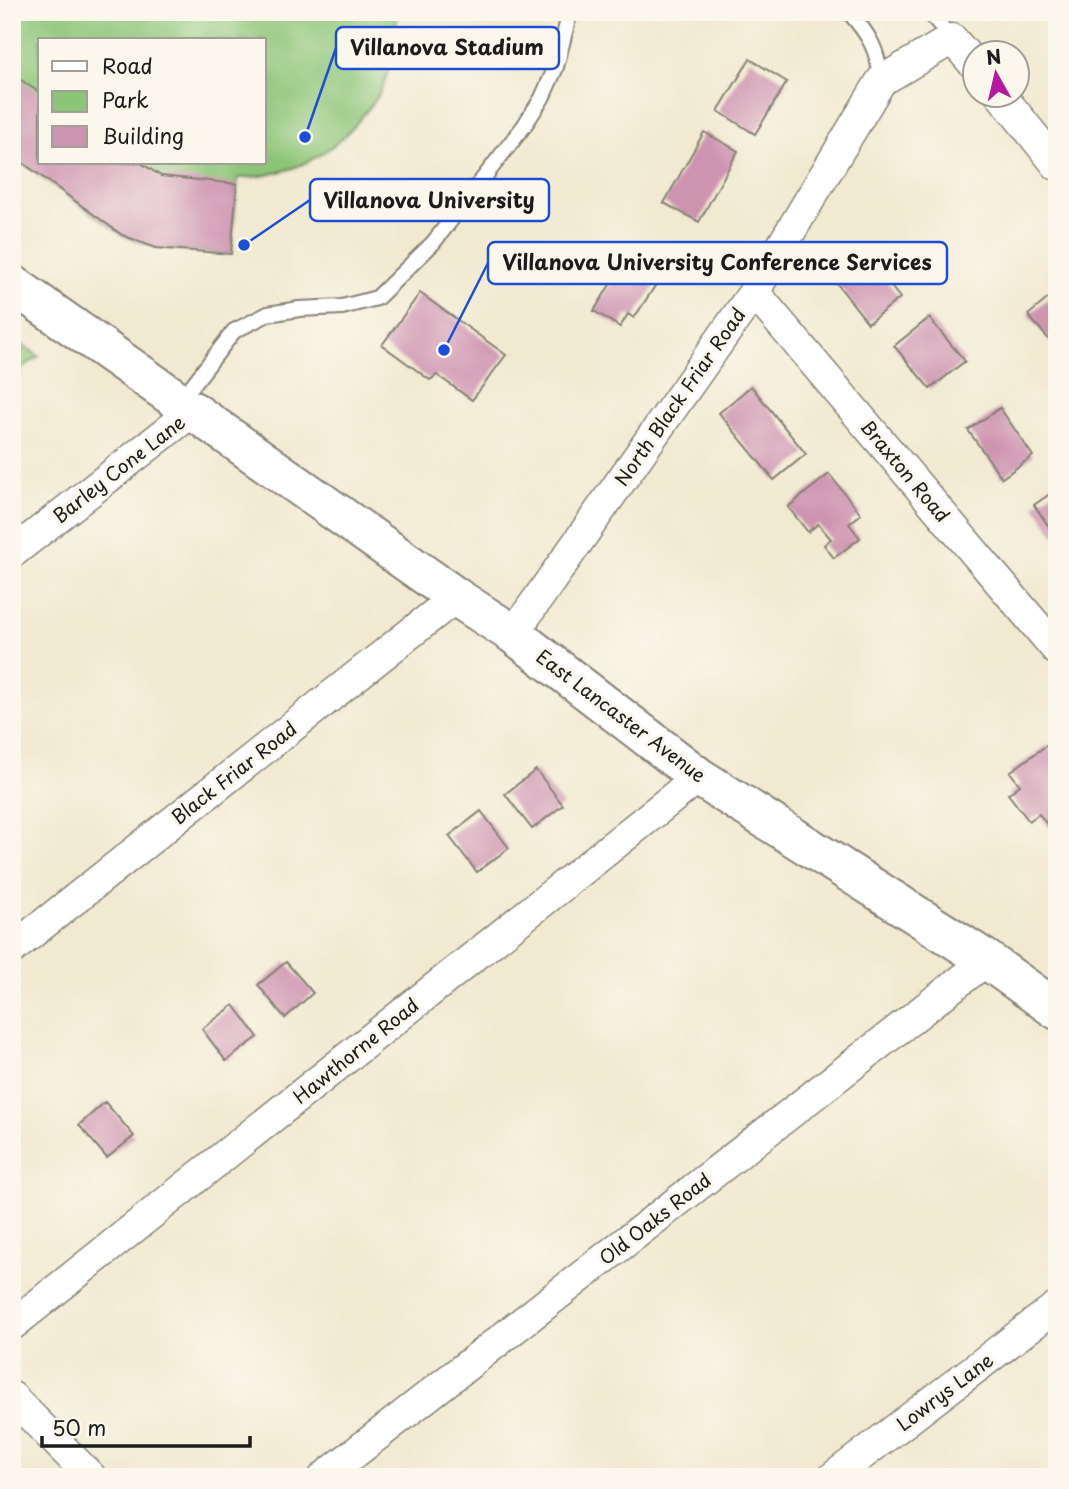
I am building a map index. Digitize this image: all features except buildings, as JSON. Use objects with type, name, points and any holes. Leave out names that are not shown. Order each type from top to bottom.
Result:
[{"type":"highway","name":"East Lancaster Avenue","points":[[12,284],[456,597],[513,634],[699,777],[987,960],[1057,1010]]},
{"type":"street","name":"North Black Friar Road","points":[[513,634],[754,292],[881,81],[952,39]]},
{"type":"street","points":[[952,39],[960,48]]},
{"type":"street","points":[[1011,108],[1057,165]]},
{"type":"street","name":"Braxton Road","points":[[754,292],[1057,650]]},
{"type":"street","name":"Barley Cone Lane","points":[[12,553],[186,407]]},
{"type":"street","name":"Black Friar Road","points":[[12,948],[456,597]]},
{"type":"street","name":"Hawthorne Road","points":[[12,1325],[699,777]]},
{"type":"street","name":"Old Oaks Road","points":[[324,1477],[987,960]]},
{"type":"street","name":"Lowrys Lane","points":[[833,1477],[1057,1306]]},
{"type":"street","points":[[12,1397],[91,1477]]},
{"type":"lane","points":[[186,407],[234,331],[268,314],[341,307],[377,298],[433,243],[524,126],[542,98],[556,67],[570,12]]},
{"type":"lane","points":[[849,12],[873,43],[879,61],[881,81]]},
{"type":"lane","points":[[929,12],[952,39]]},
{"type":"green space","points":[[12,12],[397,12],[388,73],[375,101],[352,129],[324,152],[293,168],[238,178],[231,254],[156,248],[122,235],[12,155]]},
{"type":"green space","points":[[12,338],[39,356],[12,376]]},
{"type":"place","name":"Villanova Stadium","points":[[305,137]]},
{"type":"place","name":"Villanova University","points":[[244,245]]},
{"type":"place","name":"Villanova University Conference Services","points":[[444,350]]}]
